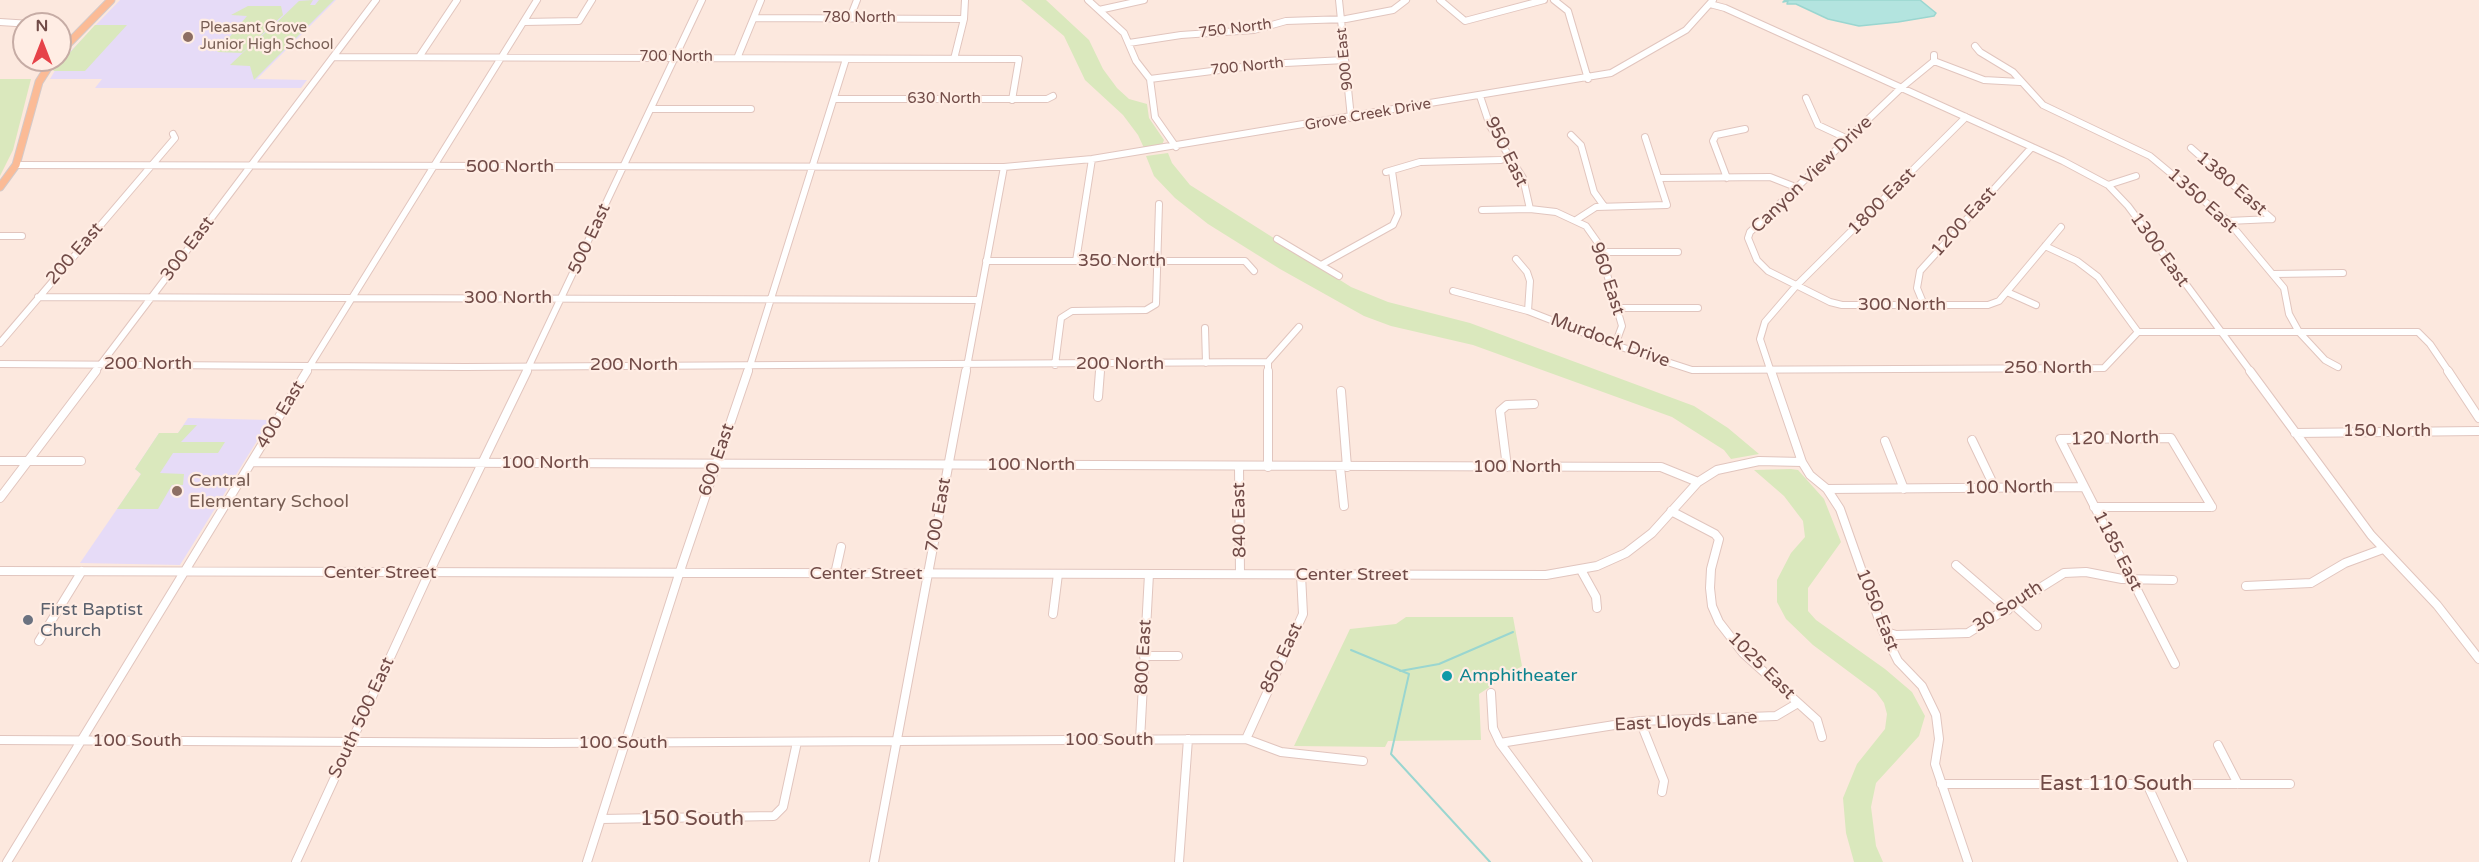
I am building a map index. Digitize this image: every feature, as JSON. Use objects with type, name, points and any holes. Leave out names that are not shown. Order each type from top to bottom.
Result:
[{"type":"main road","points":[[72,40],[111,0]]},
{"type":"main road","points":[[0,187],[16,165],[39,82],[45,72]]},
{"type":"street","name":"300 East","points":[[0,498],[376,0]]},
{"type":"street","points":[[418,57],[457,0]]},
{"type":"street","name":"400 East","points":[[7,862],[351,298],[537,0]]},
{"type":"street","points":[[524,22],[579,21],[592,0]]},
{"type":"street","name":"500 East","points":[[429,574],[702,0]]},
{"type":"street","points":[[738,56],[761,0]]},
{"type":"street","points":[[850,18],[857,0]]},
{"type":"street","points":[[954,59],[964,19],[965,0]]},
{"type":"street","points":[[1088,0],[1119,27],[1129,43],[1136,61],[1150,79],[1155,117],[1176,147]]},
{"type":"street","points":[[1099,10],[1144,0]]},
{"type":"street","name":"900 East","points":[[1339,0],[1351,118]]},
{"type":"street","name":"750 North","points":[[1129,43],[1181,35],[1254,30],[1286,21],[1341,20],[1393,10],[1406,0]]},
{"type":"street","points":[[1440,0],[1465,21],[1544,0]]},
{"type":"street","points":[[1554,0],[1568,11],[1588,79]]},
{"type":"street","name":"Grove Creek Drive","points":[[1004,167],[1092,159],[1176,147],[1588,79],[1611,73],[1686,30],[1711,1]]},
{"type":"street","name":"1300 East","points":[[1711,1],[2032,147],[2108,185],[2128,206],[2218,331],[2383,549],[2437,604],[2479,659]]},
{"type":"street","name":"780 North","points":[[753,18],[964,19]]},
{"type":"street","name":"1350 East","points":[[1976,46],[1980,52],[2007,68],[2052,112],[2156,160],[2228,221],[2284,288],[2289,314],[2299,332],[2325,360],[2338,368]]},
{"type":"street","name":"700 North","points":[[333,57],[738,56],[1019,59],[1012,99]]},
{"type":"street","name":"600 East","points":[[587,862],[679,574],[750,365],[846,58]]},
{"type":"street","name":"Canyon View Drive","points":[[1796,286],[1768,271],[1757,260],[1749,238],[1750,232],[1901,88],[1934,58],[1984,80],[2020,82]]},
{"type":"street","name":"700 North","points":[[1150,79],[1266,64],[1345,60]]},
{"type":"street","name":"630 North","points":[[834,99],[1047,99],[1053,96]]},
{"type":"street","name":"950 East","points":[[1480,96],[1490,126],[1523,178],[1530,209]]},
{"type":"street","points":[[1806,98],[1818,124],[1848,139]]},
{"type":"street","points":[[652,109],[751,109]]},
{"type":"street","name":"1800 East","points":[[1796,286],[1966,117]]},
{"type":"street","points":[[1727,178],[1713,141],[1716,135],[1745,129]]},
{"type":"street","name":"200 East","points":[[0,343],[175,138],[173,134]]},
{"type":"street","points":[[1571,135],[1581,145],[1594,192],[1604,206]]},
{"type":"street","points":[[1482,210],[1530,209],[1556,212],[1576,220],[1596,207],[1667,205],[1645,137]]},
{"type":"street","name":"1200 East","points":[[1924,305],[1917,288],[1920,271],[2032,147]]},
{"type":"street","name":"1380 East","points":[[2191,148],[2199,159],[2272,219],[2228,221]]},
{"type":"street","points":[[1321,265],[1393,225],[1398,214],[1389,172],[1420,162],[1501,160],[1511,157]]},
{"type":"street","points":[[1076,261],[1092,159]]},
{"type":"street","name":"500 North","points":[[16,165],[1004,167]]},
{"type":"street","name":"700 East","points":[[874,862],[1004,167]]},
{"type":"street","points":[[2108,185],[2136,176]]},
{"type":"street","points":[[1659,178],[1770,177],[1798,188]]},
{"type":"street","points":[[1055,364],[1061,318],[1072,310],[1146,310],[1156,304],[1159,204]]},
{"type":"street","name":"960 East","points":[[1576,220],[1594,237],[1601,252],[1622,326],[1615,345]]},
{"type":"street","name":"300 North","points":[[1796,286],[1842,305],[1988,305],[1999,301],[2061,227]]},
{"type":"street","points":[[0,236],[22,236]]},
{"type":"street","points":[[1277,239],[1339,276]]},
{"type":"street","points":[[2045,246],[2078,261],[2098,277],[2138,332],[2418,332],[2430,344],[2479,418]]},
{"type":"street","points":[[1601,252],[1678,252]]},
{"type":"street","points":[[1516,259],[1527,272],[1530,281],[1528,311]]},
{"type":"street","name":"350 North","points":[[986,261],[1245,261],[1254,272]]},
{"type":"street","points":[[2273,274],[2343,273]]},
{"type":"street","points":[[1698,482],[1717,470],[1735,464],[1759,461],[1802,462],[1760,339],[1765,322],[1796,286]]},
{"type":"street","name":"Murdock Drive","points":[[1453,291],[1528,311],[1615,345],[1692,370],[1770,369]]},
{"type":"street","points":[[2007,292],[2036,305]]},
{"type":"street","name":"300 North","points":[[38,297],[978,300]]},
{"type":"street","points":[[1617,308],[1698,308]]},
{"type":"street","points":[[1268,467],[1268,362],[1299,327]]},
{"type":"street","points":[[1205,328],[1206,363]]},
{"type":"street","name":"250 North","points":[[1770,369],[2104,368],[2138,332]]},
{"type":"street","name":"200 North","points":[[0,364],[311,366],[1268,362]]},
{"type":"street","points":[[1098,398],[1101,364]]},
{"type":"street","points":[[1341,392],[1344,506]]},
{"type":"street","points":[[1507,466],[1500,411],[1507,405],[1534,404]]},
{"type":"street","name":"150 North","points":[[2295,433],[2479,431]]},
{"type":"street","name":"120 North","points":[[2060,439],[2171,438],[2212,507],[2094,507]]},
{"type":"street","name":"1185 East","points":[[2060,439],[2175,664]]},
{"type":"street","points":[[1972,440],[1995,488]]},
{"type":"street","points":[[1885,441],[1904,489]]},
{"type":"street","points":[[0,461],[81,461]]},
{"type":"street","name":"100 North","points":[[252,462],[1661,467],[1698,482]]},
{"type":"street","name":"1050 East","points":[[1802,462],[1810,475],[1827,489],[1840,509],[1882,631],[1898,661],[1922,686],[1936,715],[1939,739],[1935,764],[1968,862]]},
{"type":"street","name":"840 East","points":[[1239,466],[1240,574]]},
{"type":"street","name":"Center Street","points":[[0,571],[429,574],[1546,575],[1581,570],[1606,563],[1626,553],[1652,533],[1698,482]]},
{"type":"street","name":"100 North","points":[[1827,489],[2084,487]]},
{"type":"street","name":"1025 East","points":[[1671,511],[1715,534],[1719,539],[1710,569],[1712,606],[1719,622],[1743,653],[1817,720],[1822,737]]},
{"type":"street","points":[[835,574],[841,547]]},
{"type":"street","points":[[2246,586],[2311,583],[2345,563],[2383,549]]},
{"type":"street","points":[[1956,565],[2037,626]]},
{"type":"street","points":[[1581,570],[1596,597],[1597,608]]},
{"type":"street","points":[[39,641],[82,571]]},
{"type":"street","name":"30 South","points":[[1882,631],[1896,635],[1968,633],[2064,573],[2086,572],[2131,579],[2173,579]]},
{"type":"street","name":"South 500 East","points":[[296,862],[429,574]]},
{"type":"street","points":[[1053,614],[1058,574]]},
{"type":"street","name":"800 East","points":[[1140,740],[1149,574]]},
{"type":"street","name":"850 East","points":[[1246,739],[1303,614],[1301,575]]},
{"type":"street","points":[[1144,656],[1178,656]]},
{"type":"street","points":[[1491,693],[1493,728],[1500,743],[1588,862]]},
{"type":"street","name":"East Lloyds Lane","points":[[1500,743],[1640,721],[1776,716],[1798,703]]},
{"type":"street","points":[[1640,721],[1664,782],[1662,792]]},
{"type":"street","points":[[1179,862],[1188,739]]},
{"type":"street","points":[[1246,739],[1281,752],[1363,761]]},
{"type":"street","name":"100 South","points":[[0,740],[625,743],[1246,739]]},
{"type":"street","name":"150 South","points":[[601,819],[769,818],[781,810],[797,742]]},
{"type":"street","points":[[2218,746],[2238,784]]},
{"type":"street","name":"East 110 South","points":[[1941,784],[2290,784]]},
{"type":"street","points":[[2147,784],[2183,862]]},
{"type":"shaded area","points":[[120,0],[336,0],[257,79],[307,80],[301,88],[95,88],[102,79],[50,79],[54,72],[72,72],[72,50]]},
{"type":"shaded area","name":"Central Elementary School","points":[[188,418],[270,420],[180,565],[80,563],[141,474],[135,469],[159,433],[178,433]]},
{"type":"green space","points":[[313,0],[310,5],[315,5],[319,0],[334,0],[254,80],[250,66],[230,65],[250,46],[262,46],[253,44],[267,31],[279,30],[270,29],[299,1]]},
{"type":"green space","points":[[1021,0],[1046,0],[1089,40],[1103,69],[1117,88],[1129,99],[1147,104],[1149,118],[1164,140],[1162,145],[1144,148],[1138,135],[1123,115],[1085,80],[1064,36]]},
{"type":"green space","points":[[248,6],[281,6],[283,15],[242,53],[217,52],[247,16],[231,15]]},
{"type":"green space","points":[[95,25],[127,25],[85,71],[72,71],[72,50]]},
{"type":"green space","points":[[0,79],[31,79],[13,150],[0,176]]},
{"type":"green space","points":[[1168,153],[1172,163],[1190,185],[1351,287],[1388,302],[1470,323],[1694,406],[1728,428],[1759,454],[1731,459],[1724,450],[1672,417],[1473,345],[1391,326],[1364,316],[1280,269],[1208,224],[1175,198],[1154,176],[1146,156]]},
{"type":"green space","points":[[184,425],[197,425],[181,442],[225,442],[218,453],[173,453],[160,473],[184,474],[183,485],[172,485],[158,509],[117,509],[141,474],[135,469],[159,433],[178,433]]},
{"type":"green space","points":[[1754,470],[1798,470],[1824,499],[1841,542],[1808,588],[1808,611],[1816,620],[1885,669],[1912,692],[1925,716],[1919,736],[1876,783],[1871,807],[1876,846],[1883,862],[1854,862],[1846,833],[1843,798],[1857,764],[1885,729],[1887,714],[1884,703],[1876,692],[1813,645],[1786,619],[1777,602],[1777,580],[1791,553],[1805,537],[1803,521],[1784,496]]},
{"type":"green space","points":[[1406,617],[1513,617],[1522,666],[1479,694],[1481,740],[1388,741],[1385,747],[1294,746],[1350,629],[1396,624]]},
{"type":"water","points":[[1785,0],[1920,0],[1936,13],[1934,16],[1859,26],[1828,19],[1796,4],[1787,4],[1788,1],[1783,2]]},
{"type":"waterway","points":[[1401,671],[1439,664],[1513,632]]},
{"type":"waterway","points":[[1351,650],[1401,671]]},
{"type":"waterway","points":[[1401,671],[1409,674],[1391,754],[1490,862]]},
{"type":"place","name":"Pleasant Grove Junior High School","points":[[188,37]]},
{"type":"place","name":"Central Elementary School","points":[[177,491]]},
{"type":"place","name":"First Baptist Church","points":[[28,620]]},
{"type":"place","name":"Amphitheater","points":[[1447,676]]}]
